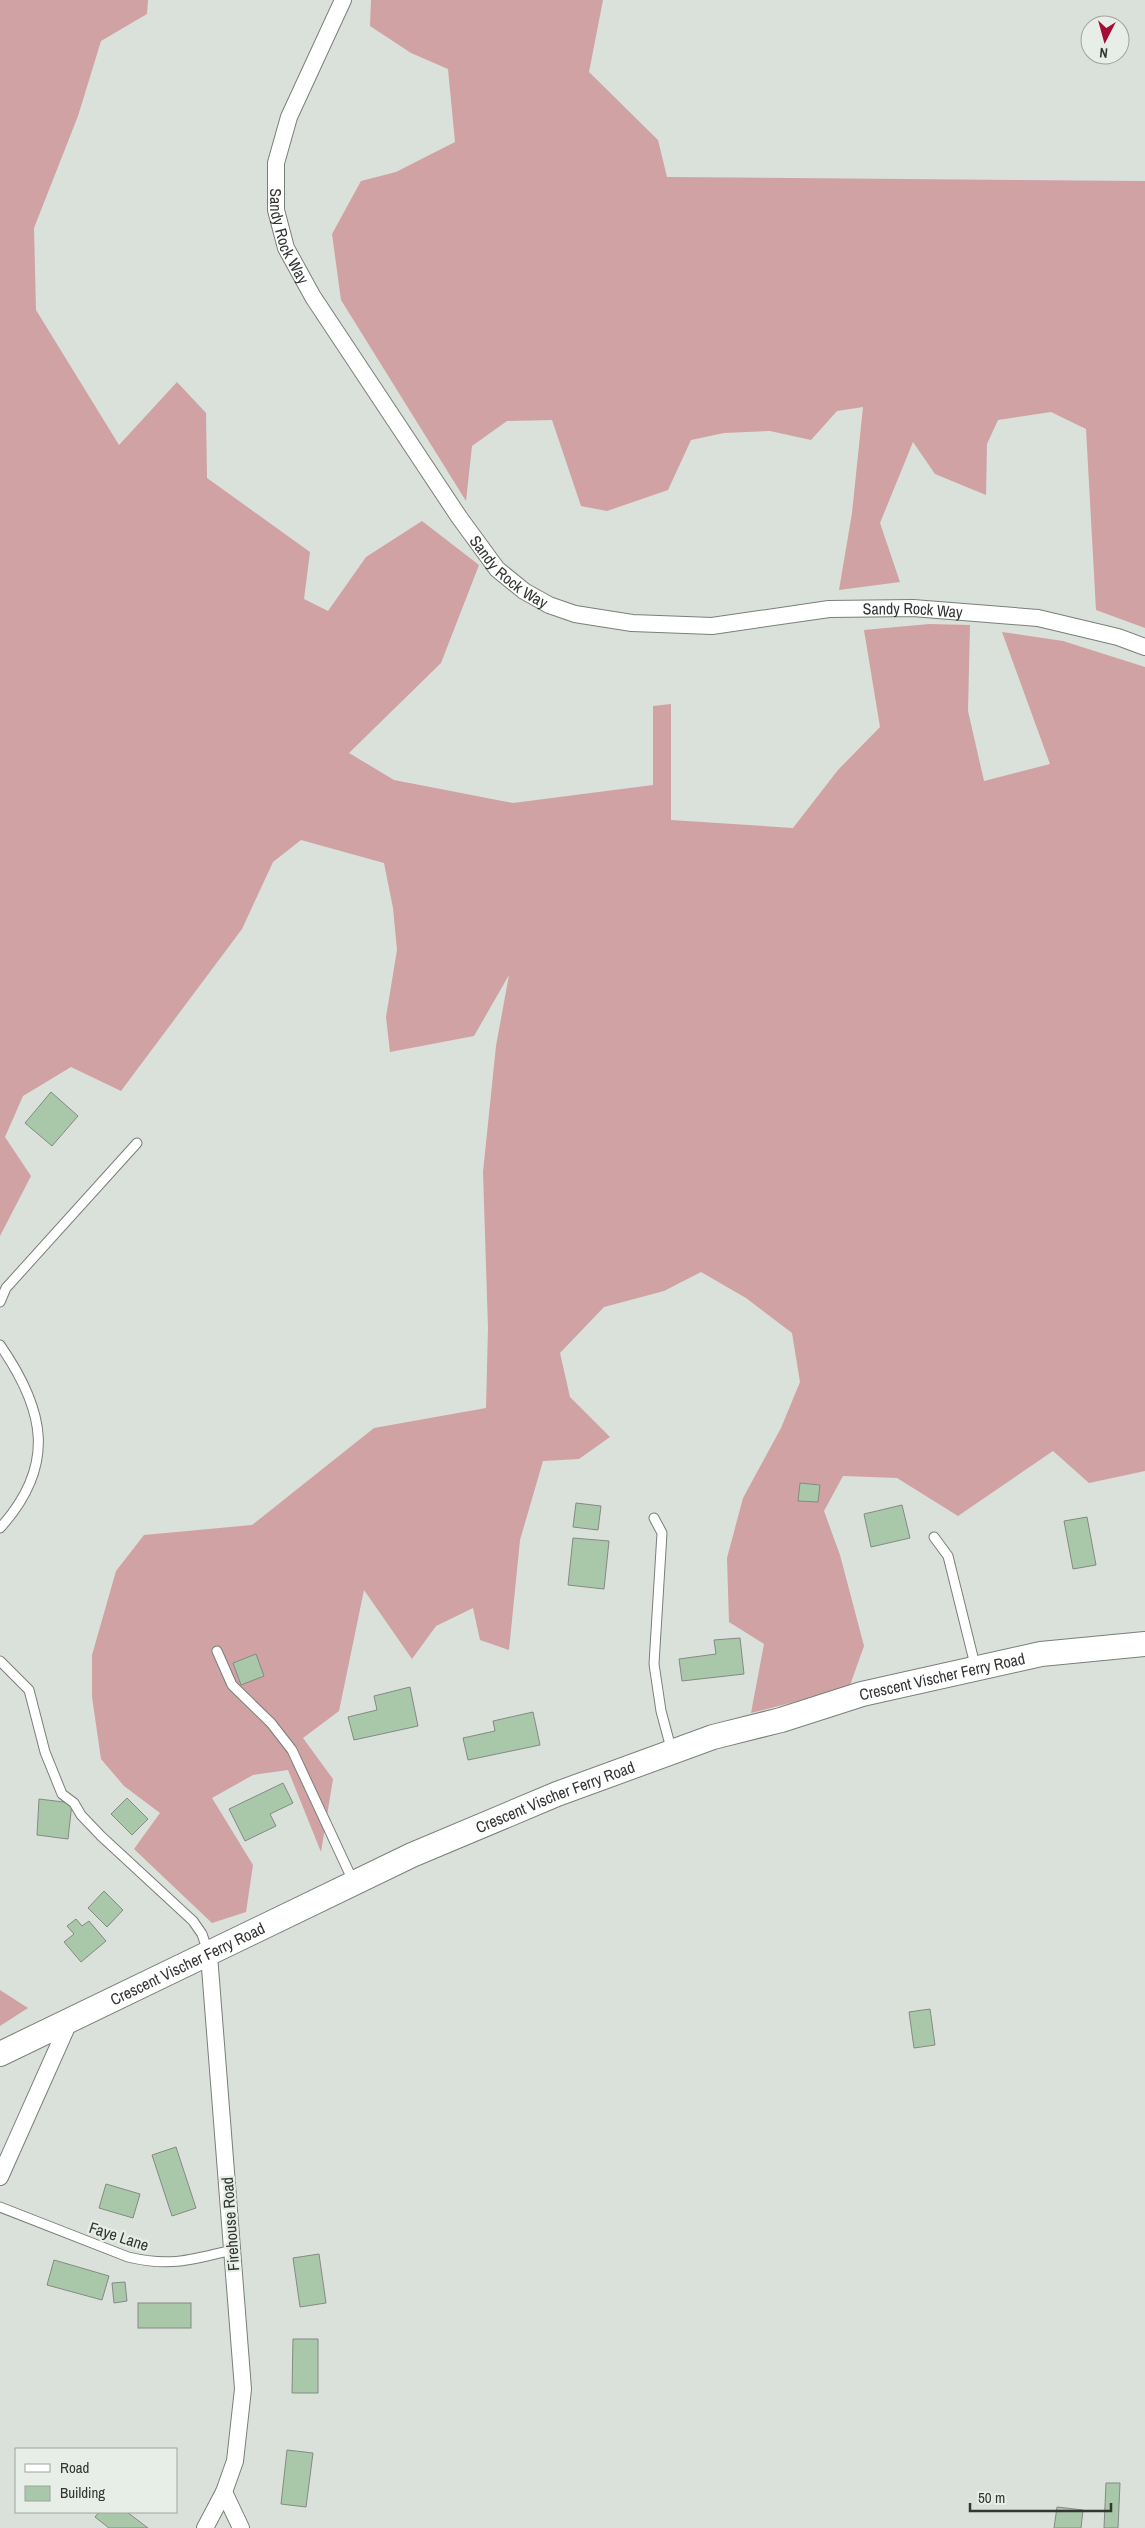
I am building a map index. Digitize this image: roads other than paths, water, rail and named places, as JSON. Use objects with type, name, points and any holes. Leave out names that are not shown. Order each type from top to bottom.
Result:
[{"type":"main road","name":"Crescent Vischer Ferry Road","points":[[0,2054],[412,1855],[548,1798],[713,1737],[781,1720],[862,1694],[1041,1654],[1145,1644]]},
{"type":"street","name":"Sandy Rock Way","points":[[343,0],[289,117],[276,163],[276,210],[286,248],[313,297],[459,517],[497,569],[524,592],[549,605],[575,614],[632,623],[712,626],[829,609],[913,608],[1038,618],[1118,637],[1145,647]]},
{"type":"street","name":"Firehouse Road","points":[[206,2527],[224,2492],[235,2461],[243,2389],[209,1954]]},
{"type":"street","points":[[0,2178],[70,2020]]},
{"type":"street","points":[[224,2492],[241,2528]]},
{"type":"lane","points":[[0,1302],[6,1288],[137,1143]]},
{"type":"lane","points":[[0,1345],[15,1367],[33,1403],[37,1419],[38,1441],[31,1484],[21,1503],[0,1528]]},
{"type":"lane","points":[[654,1518],[662,1533],[654,1664],[661,1711],[672,1752]]},
{"type":"lane","points":[[934,1537],[948,1556],[976,1669]]},
{"type":"lane","points":[[217,1651],[232,1685],[271,1723],[292,1750],[354,1884]]},
{"type":"lane","points":[[0,1661],[29,1690],[45,1752],[62,1794],[74,1803],[80,1815],[101,1836],[193,1921],[202,1934],[209,1954]]},
{"type":"lane","name":"Faye Lane","points":[[0,2208],[128,2257],[149,2262],[182,2262],[232,2250]]}]
